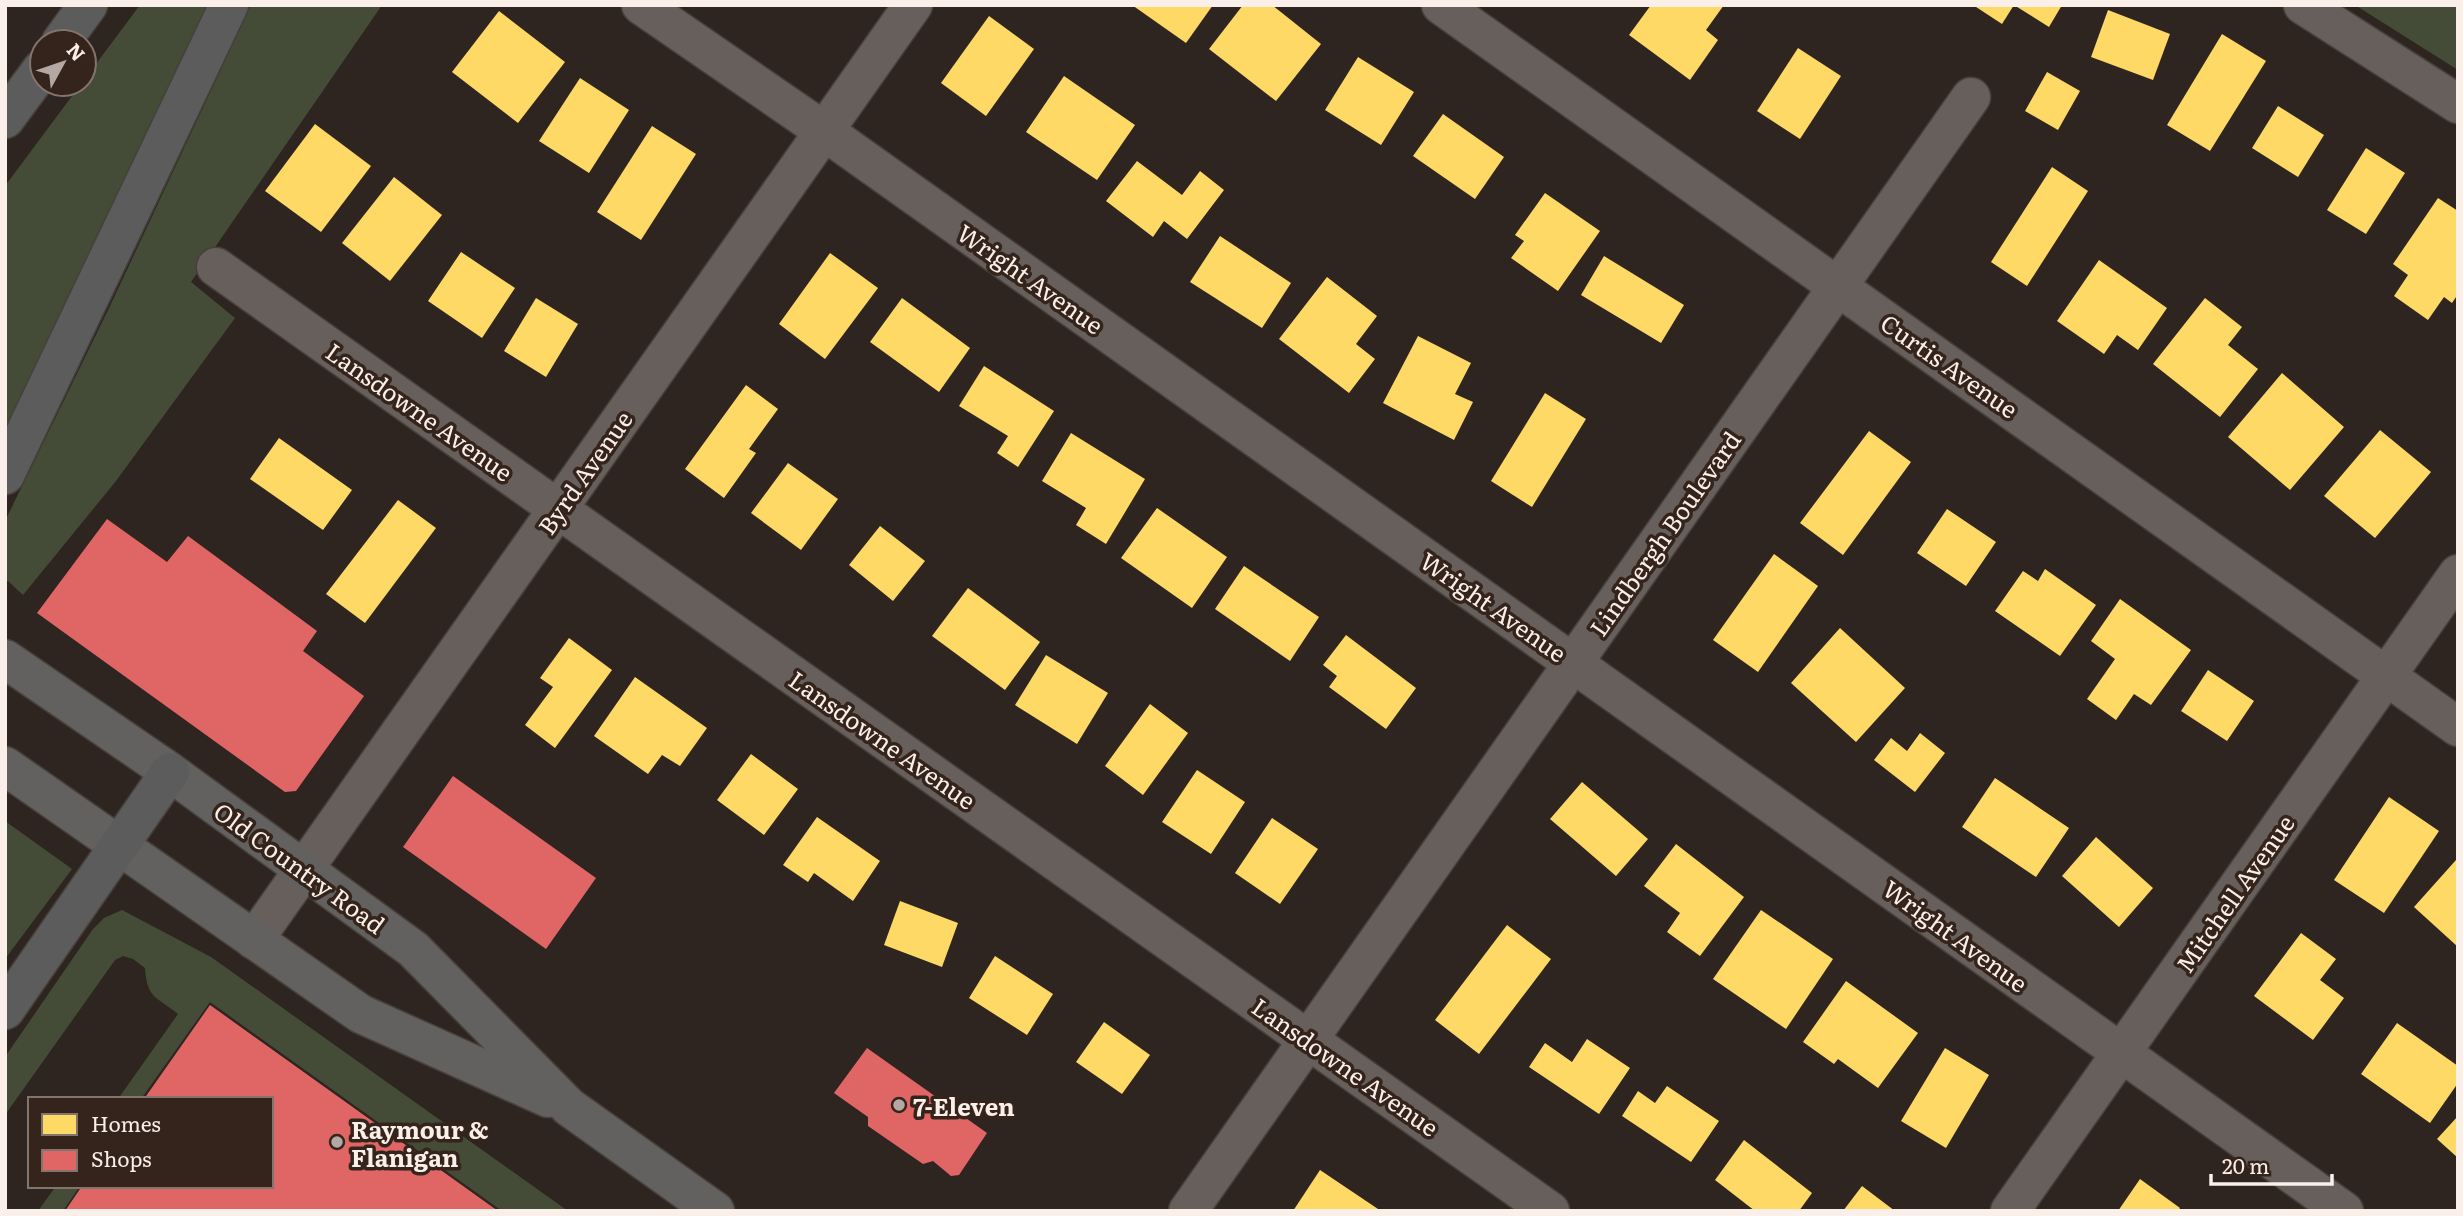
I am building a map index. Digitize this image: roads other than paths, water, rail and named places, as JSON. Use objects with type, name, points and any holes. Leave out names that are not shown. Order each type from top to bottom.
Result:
[{"type":"highway","points":[[71,28],[88,5]]},
{"type":"highway","points":[[5,475],[229,5]]},
{"type":"highway","points":[[5,119],[28,88]]},
{"type":"highway","points":[[5,1010],[170,772]]},
{"type":"main road","name":"Old Country Road","points":[[5,659],[170,772],[413,949],[569,1107],[715,1211]]},
{"type":"main road","name":"Old Country Road","points":[[5,766],[361,1014],[569,1107]]},
{"type":"street","name":"Wright Avenue","points":[[641,5],[824,131],[1574,662],[2344,1211]]},
{"type":"street","name":"Byrd Avenue","points":[[254,940],[913,5]]},
{"type":"street","name":"Curtis Avenue","points":[[1441,5],[2458,727]]},
{"type":"street","points":[[2303,5],[2458,104]]},
{"type":"street","name":"Lindbergh Boulevard","points":[[1188,1211],[1971,97]]},
{"type":"street","name":"Lansdowne Avenue","points":[[215,267],[1550,1211]]},
{"type":"street","name":"Mitchell Avenue","points":[[2010,1211],[2458,574]]},
{"type":"place","name":"7-Eleven","points":[[899,1105]]},
{"type":"place","name":"Raymour & Flanigan","points":[[337,1142]]}]
